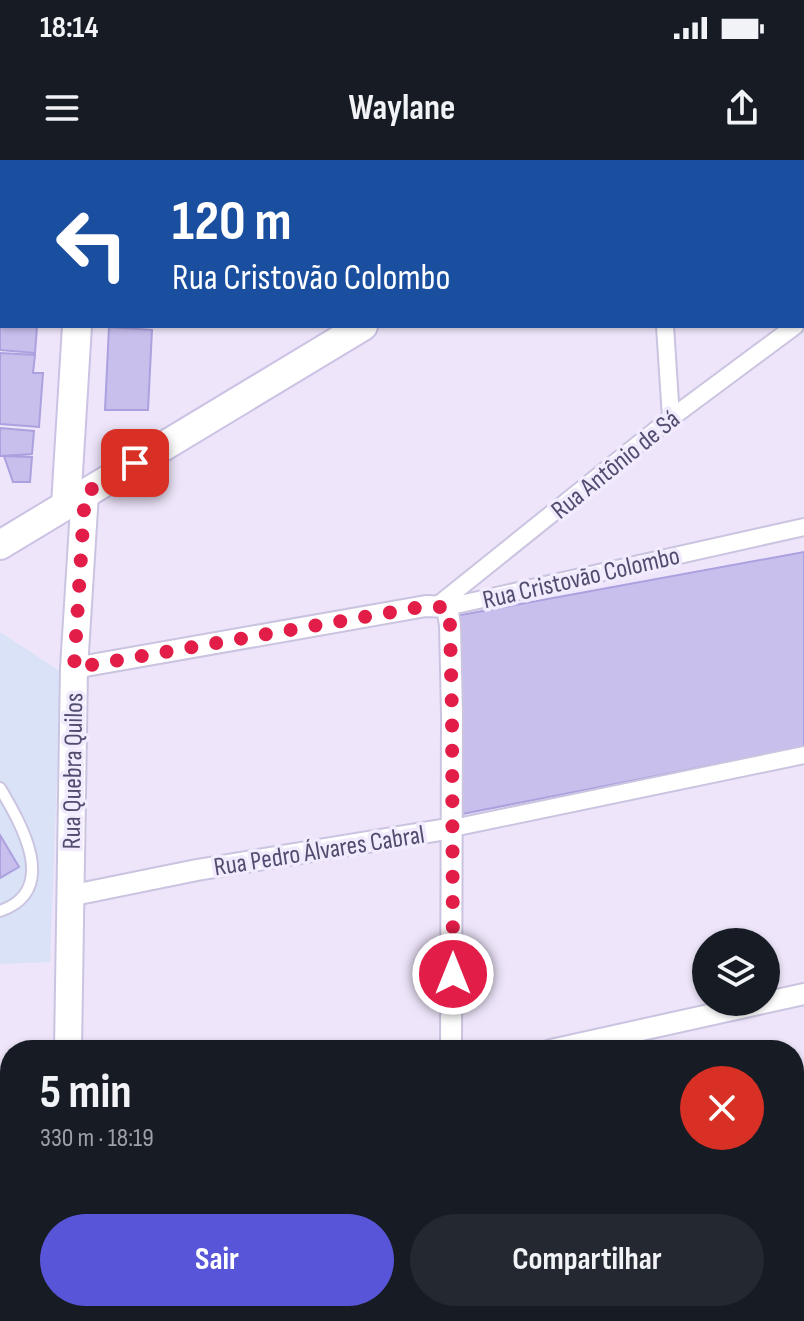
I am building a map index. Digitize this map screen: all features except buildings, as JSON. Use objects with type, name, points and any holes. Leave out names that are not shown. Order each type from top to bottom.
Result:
[{"type":"main road","points":[[76,499],[77,328]]},
{"type":"main road","points":[[76,499],[94,328]]},
{"type":"main road","points":[[0,545],[360,328]]},
{"type":"street","points":[[665,328],[671,418]]},
{"type":"street","name":"Rua Antônio de Sá","points":[[443,606],[671,418],[792,328]]},
{"type":"street","name":"Rua Quebra Quilos","points":[[68,1040],[76,499]]},
{"type":"street","name":"Rua Cristovão Colombo","points":[[74,668],[443,606],[804,527]]},
{"type":"street","points":[[443,606],[451,640],[451,1040]]},
{"type":"street","name":"Rua Pedro Álvares Cabral","points":[[69,896],[197,870],[453,828],[804,755]]},
{"type":"street","points":[[596,1040],[804,994]]},
{"type":"lane","points":[[0,788],[23,828],[32,855],[32,876],[25,892],[0,911]]},
{"type":"shaded area","points":[[0,632],[61,672],[50,962],[0,964]]},
{"type":"route","points":[[135,463],[85,493],[74,668],[421,607],[447,607],[450,615],[452,715],[453,974]]}]
